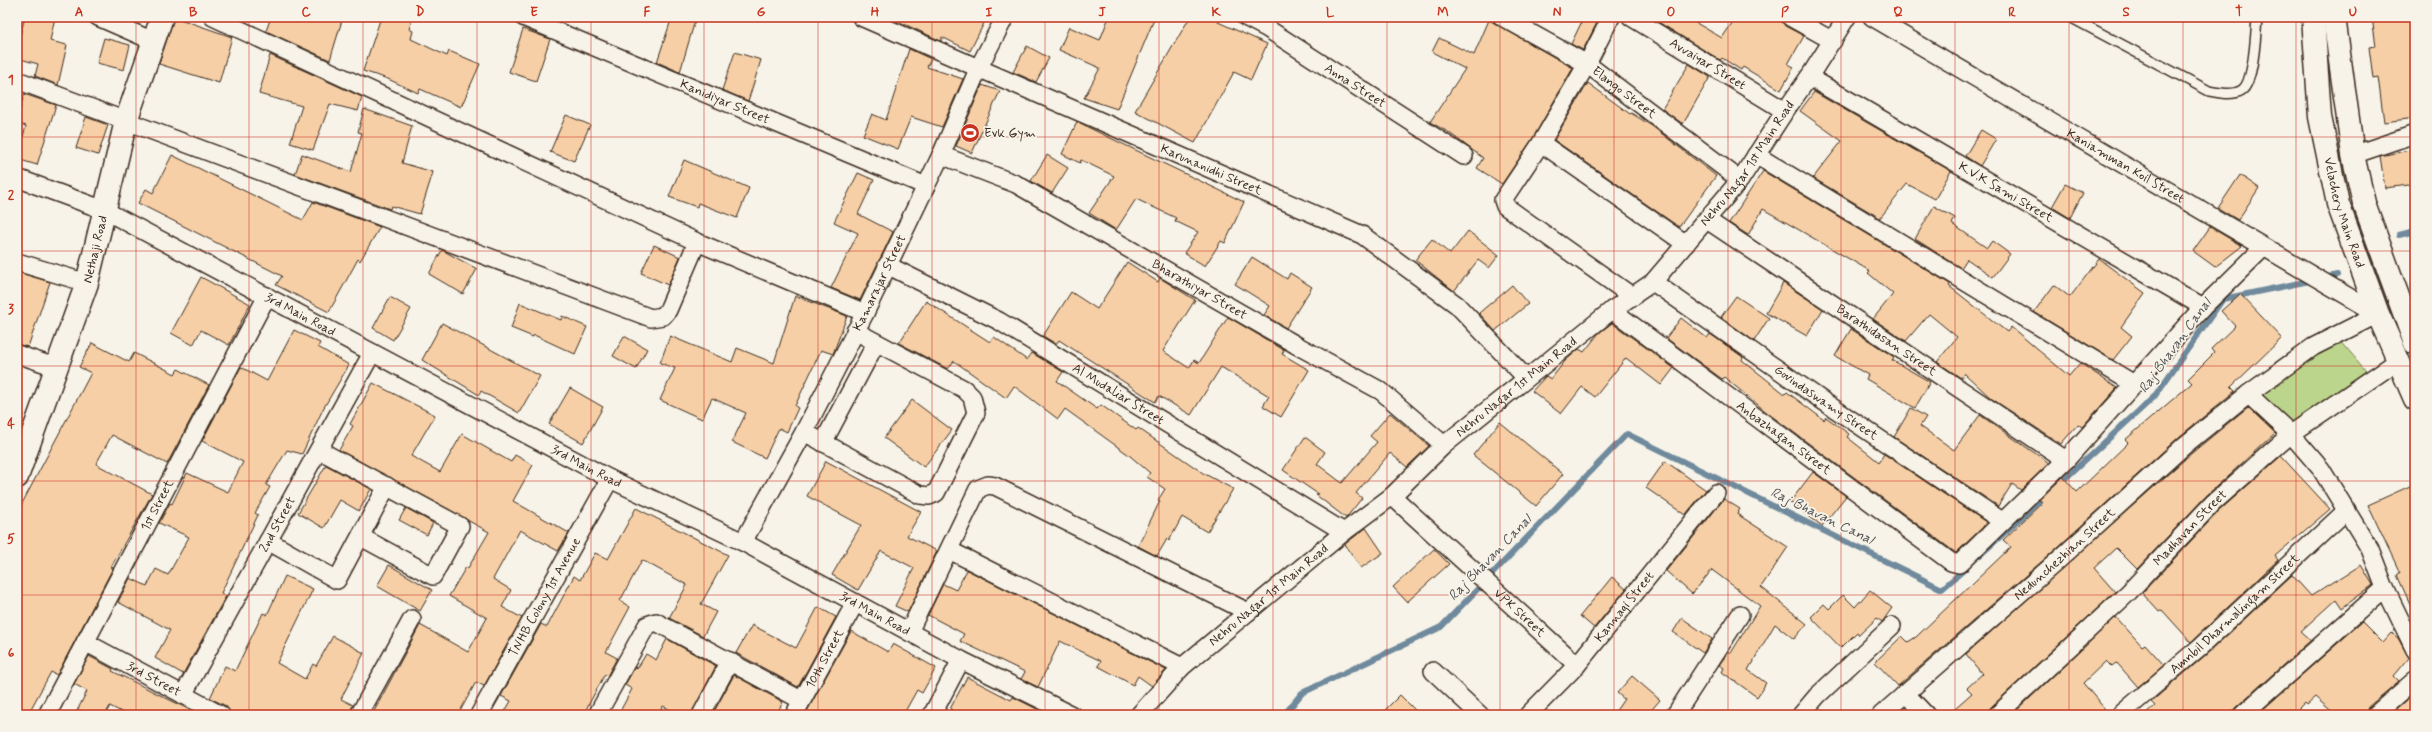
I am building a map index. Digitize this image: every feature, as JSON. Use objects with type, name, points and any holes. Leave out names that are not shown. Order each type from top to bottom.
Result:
[{"type":"main road","name":"Nethaji Road","points":[[17,477],[22,451],[58,368],[87,283],[126,121],[162,17]]},
{"type":"main road","name":"Velachery Main Road","points":[[2313,17],[2320,117],[2337,196],[2378,314],[2415,399]]},
{"type":"main road","name":"Velachery Main Road","points":[[2334,17],[2353,155],[2364,204],[2415,343]]},
{"type":"street","points":[[98,17],[153,41]]},
{"type":"street","points":[[213,17],[697,242],[865,313]]},
{"type":"street","name":"Kanidiyar Street","points":[[523,17],[926,186]]},
{"type":"street","name":"Karunanidhi Street","points":[[861,17],[979,67],[1362,235],[1457,305],[1526,378]]},
{"type":"street","name":"Kamarajar Street","points":[[743,542],[804,432],[865,313],[941,156],[979,67],[1005,17]]},
{"type":"street","name":"Anna Street","points":[[1245,17],[1268,29],[1464,156]]},
{"type":"street","name":"Elango Street","points":[[1502,17],[1587,64],[1740,180]]},
{"type":"street","points":[[1610,17],[1587,64],[1541,143],[1503,200],[1505,206],[1633,297]]},
{"type":"street","name":"Avvaiyar Street","points":[[1632,17],[1784,111]]},
{"type":"street","points":[[1790,17],[1832,41]]},
{"type":"street","name":"Nehru Nagar 1st Main Road","points":[[1138,715],[1182,668],[1344,532],[1392,496],[1444,445],[1612,310],[1653,282],[1740,180],[1784,111],[1809,78],[1847,17]]},
{"type":"street","name":"Kaniamman Koil Street","points":[[1872,17],[2306,274],[2378,314]]},
{"type":"street","name":"K.V.K Sami Street","points":[[1809,78],[2202,307]]},
{"type":"street","points":[[17,80],[651,318],[662,316],[668,310],[697,242]]},
{"type":"street","points":[[2353,155],[2415,134]]},
{"type":"street","points":[[1541,143],[1686,244]]},
{"type":"street","points":[[1756,155],[2134,384]]},
{"type":"street","name":"Bharathiyar Street","points":[[941,156],[1016,184],[1298,346],[1381,391],[1444,445]]},
{"type":"street","name":"3rd Main Road","points":[[17,178],[104,210],[610,479],[743,542],[1062,713]]},
{"type":"street","name":"Barathidasan Street","points":[[1707,220],[2066,460]]},
{"type":"street","points":[[2002,521],[2066,460],[2202,307],[2263,248]]},
{"type":"street","points":[[17,262],[87,283]]},
{"type":"street","name":"Al Mudaliar Street","points":[[887,266],[999,321],[1344,532]]},
{"type":"street","name":"Govindaswamy Street","points":[[1653,282],[1822,401],[2002,521]]},
{"type":"street","name":"1st Street","points":[[47,715],[267,296]]},
{"type":"street","name":"Anbazhagan Street","points":[[1612,310],[1780,436],[1956,564],[1961,563],[2002,521]]},
{"type":"street","name":"Nedunchezhian Street","points":[[1881,715],[2054,564],[2186,444],[2248,394],[2313,347],[2378,314]]},
{"type":"street","points":[[804,432],[920,495],[929,496],[936,493],[976,413],[975,404],[964,389],[855,331]]},
{"type":"street","points":[[823,443],[876,343]]},
{"type":"street","name":"2nd Street","points":[[183,695],[372,353]]},
{"type":"street","points":[[17,354],[58,368]]},
{"type":"street","name":"Madhavan Street","points":[[1997,715],[2128,593],[2213,503],[2291,434],[2399,360]]},
{"type":"street","points":[[2248,394],[2291,434],[2321,469],[2370,549],[2384,588],[2415,650]]},
{"type":"street","points":[[319,450],[460,526],[433,576],[361,537]]},
{"type":"street","name":"TNHB Colony 1st Avenue","points":[[479,715],[610,479]]},
{"type":"street","points":[[909,632],[978,489],[988,485],[995,486],[1248,612]]},
{"type":"street","points":[[268,541],[337,580],[387,486]]},
{"type":"street","name":"Kannagi Street","points":[[1528,715],[1577,665],[1716,494]]},
{"type":"street","name":"VPK Street","points":[[1392,496],[1577,665]]},
{"type":"street","name":"Amnbil Dharmalingam Street","points":[[2120,715],[2201,646],[2347,510]]},
{"type":"street","points":[[949,550],[1182,668]]},
{"type":"street","points":[[2242,715],[2384,588]]},
{"type":"street","name":"10th Street","points":[[794,715],[855,603]]},
{"type":"street","points":[[1675,715],[1740,616]]},
{"type":"street","points":[[359,715],[412,619]]},
{"type":"street","points":[[597,715],[650,622],[661,623],[802,700]]},
{"type":"street","points":[[1801,715],[1817,696],[1892,626]]},
{"type":"street","name":"3rd Street","points":[[86,642],[221,715]]},
{"type":"street","points":[[932,715],[961,660]]},
{"type":"street","points":[[701,715],[730,661]]},
{"type":"street","points":[[1433,671],[1480,715]]},
{"type":"street","points":[[2375,715],[2415,680]]},
{"type":"street","points":[[1905,693],[1926,715]]},
{"type":"lane","points":[[2070,17],[2209,92],[2230,94],[2243,90],[2247,83],[2254,53],[2257,17]]},
{"type":"green space","points":[[2340,340],[2366,371],[2291,426],[2255,393]]},
{"type":"building","points":[[25,17],[55,17],[50,41],[67,45],[58,85],[35,76],[38,64],[17,58],[17,47]]},
{"type":"building","points":[[174,17],[232,37],[219,83],[159,64]]},
{"type":"building","points":[[271,17],[343,17],[330,60],[266,31]]},
{"type":"building","points":[[381,17],[413,17],[409,29],[413,31],[411,39],[447,56],[449,51],[480,64],[461,107],[420,89],[418,93],[388,79],[363,71]]},
{"type":"building","points":[[672,17],[696,17],[680,72],[657,62]]},
{"type":"building","points":[[889,17],[987,17],[970,51],[942,37],[941,41]]},
{"type":"building","points":[[1109,17],[1155,17],[1117,109],[1084,98],[1100,68],[1059,50],[1069,27],[1100,40]]},
{"type":"building","points":[[1190,17],[1221,17],[1218,22],[1267,44],[1251,80],[1234,72],[1195,143],[1135,111]]},
{"type":"building","points":[[1584,17],[1600,17],[1583,50],[1571,44]]},
{"type":"building","points":[[1650,17],[1686,17],[1722,38],[1736,17],[1780,17],[1785,26],[1804,36],[1788,64],[1794,67],[1781,90],[1743,67],[1741,70],[1722,58],[1720,60]]},
{"type":"building","points":[[2372,17],[2415,17],[2415,118],[2384,122],[2378,77],[2373,78],[2369,47],[2376,46]]},
{"type":"building","points":[[1489,20],[1573,68],[1533,138],[1502,184],[1477,168],[1483,158],[1448,132],[1430,122],[1465,69],[1432,52],[1439,38],[1474,55]]},
{"type":"building","points":[[523,29],[550,39],[536,81],[509,72]]},
{"type":"building","points":[[104,38],[130,45],[124,70],[97,63]]},
{"type":"building","points":[[1027,46],[1049,58],[1036,82],[1013,72]]},
{"type":"building","points":[[909,49],[931,59],[927,67],[963,79],[942,127],[911,117],[898,149],[863,135],[872,114],[886,120]]},
{"type":"building","points":[[735,52],[761,60],[748,101],[722,90]]},
{"type":"building","points":[[270,55],[362,97],[358,111],[330,104],[313,150],[290,143],[302,106],[259,94]]},
{"type":"building","points":[[1689,64],[1710,77],[1683,124],[1662,109]]},
{"type":"building","points":[[1588,83],[1630,114],[1631,113],[1652,126],[1716,176],[1679,227],[1554,140]]},
{"type":"building","points":[[982,85],[1000,91],[972,153],[956,146]]},
{"type":"building","points":[[1814,92],[1951,171],[1935,199],[1907,184],[1880,218],[1813,178],[1842,141],[1800,111]]},
{"type":"building","points":[[24,94],[56,105],[37,165],[17,159],[26,126],[17,123]]},
{"type":"building","points":[[364,109],[412,126],[402,163],[433,172],[420,214],[391,206],[390,209],[295,174],[302,154],[351,172],[362,133],[358,132]]},
{"type":"building","points":[[566,115],[590,125],[574,161],[550,152]]},
{"type":"building","points":[[86,117],[108,125],[98,155],[76,148]]},
{"type":"building","points":[[1077,122],[1244,202],[1225,243],[1221,241],[1205,266],[1184,253],[1198,232],[1175,221],[1176,218],[1136,199],[1116,230],[1089,213],[1114,176],[1081,160],[1080,163],[1062,154]]},
{"type":"building","points":[[1981,130],[1996,139],[1980,166],[1965,156]]},
{"type":"building","points":[[2415,149],[2415,184],[2385,188],[2380,156]]},
{"type":"building","points":[[172,155],[303,220],[313,202],[380,227],[360,261],[358,259],[329,312],[276,285],[282,276],[138,203],[146,189],[153,193]]},
{"type":"building","points":[[1047,155],[1068,168],[1052,193],[1031,181]]},
{"type":"building","points":[[684,160],[749,188],[737,218],[698,203],[697,207],[669,197]]},
{"type":"building","points":[[1763,171],[1950,284],[1949,286],[2007,332],[2011,327],[2069,376],[2080,363],[2117,388],[2082,427],[2078,424],[2061,444],[1992,399],[1964,373],[1961,378],[1937,362],[1957,337],[1929,314],[1906,341],[1873,319],[1893,294],[1868,273],[1870,271],[1763,209],[1748,235],[1729,223]]},
{"type":"building","points":[[858,173],[874,180],[858,214],[893,232],[860,300],[831,288],[858,233],[834,222]]},
{"type":"building","points":[[2240,175],[2259,188],[2238,220],[2218,208]]},
{"type":"building","points":[[2065,184],[2083,193],[2070,218],[2052,207]]},
{"type":"building","points":[[1934,206],[1955,218],[1952,224],[1987,248],[1992,241],[2010,254],[1993,277],[1967,259],[1961,268],[1915,239]]},
{"type":"building","points":[[2210,227],[2242,246],[2215,267],[2193,251]]},
{"type":"building","points":[[1468,231],[1499,255],[1489,268],[1478,260],[1454,291],[1415,260],[1432,239],[1450,254]]},
{"type":"building","points":[[654,245],[680,257],[668,285],[641,273]]},
{"type":"building","points":[[442,250],[477,269],[463,294],[429,274]]},
{"type":"building","points":[[1252,257],[1287,279],[1290,273],[1312,287],[1286,328],[1264,315],[1270,306],[1235,284]]},
{"type":"building","points":[[2099,259],[2145,293],[2121,327],[2132,336],[2113,360],[2034,312],[2054,285],[2070,297]]},
{"type":"building","points":[[1127,262],[1158,282],[1160,278],[1195,300],[1163,351],[1189,368],[1194,360],[1199,363],[1228,317],[1284,350],[1282,354],[1309,370],[1281,417],[1263,406],[1269,396],[1221,367],[1191,415],[1159,396],[1155,402],[1059,340],[1056,344],[1043,336],[1071,292],[1097,309]]},
{"type":"building","points":[[17,272],[50,282],[28,347],[17,344]]},
{"type":"building","points":[[201,277],[250,304],[229,345],[201,330],[193,345],[171,333]]},
{"type":"building","points":[[1783,283],[1823,309],[1807,336],[1766,313]]},
{"type":"building","points":[[1512,285],[1528,304],[1495,331],[1479,313]]},
{"type":"building","points":[[2240,294],[2282,338],[2231,387],[2235,391],[2179,437],[2047,557],[1898,686],[1875,662],[1902,636],[1908,642],[1916,637],[2011,547],[2003,540],[2043,502],[2039,500],[2063,477],[2077,492],[2128,443],[2125,440],[2192,383],[2188,379],[2214,353],[2211,349],[2235,326],[2221,311]]},
{"type":"building","points":[[795,296],[847,316],[833,354],[821,350],[795,406],[798,408],[787,432],[779,428],[765,458],[732,442],[746,413],[712,398],[702,419],[660,400],[675,368],[660,363],[670,336],[732,362],[737,348],[774,363]]},
{"type":"building","points":[[1736,296],[1769,318],[1754,341],[1721,317]]},
{"type":"building","points":[[390,297],[411,309],[393,340],[373,328]]},
{"type":"building","points":[[926,301],[990,342],[994,337],[1027,360],[1032,353],[1063,372],[1057,381],[1097,409],[1101,405],[1136,430],[1138,428],[1203,473],[1233,489],[1207,532],[1182,517],[1169,541],[1167,539],[1157,556],[1138,546],[1160,501],[1158,500],[1165,489],[1147,477],[1150,473],[1129,455],[1065,409],[1058,419],[1014,386],[1006,398],[954,361],[948,369],[899,343]]},
{"type":"building","points":[[520,303],[561,320],[562,316],[587,327],[575,354],[534,335],[533,337],[511,328]]},
{"type":"building","points":[[1681,318],[1707,338],[1710,334],[1743,357],[1742,360],[1785,394],[1787,392],[1824,420],[1826,417],[1849,434],[1847,437],[1879,462],[1884,454],[1986,522],[1983,527],[1956,553],[1769,414],[1724,377],[1722,379],[1666,338]]},
{"type":"building","points":[[442,323],[540,376],[519,413],[481,391],[479,395],[422,360]]},
{"type":"building","points":[[1612,323],[1674,368],[1661,385],[1626,358],[1595,397],[1582,387],[1561,414],[1532,391],[1546,376],[1551,379],[1565,361],[1579,349],[1584,352],[1599,333]]},
{"type":"building","points":[[1851,329],[1894,357],[1892,360],[1930,382],[1915,408],[1866,379],[1868,375],[1835,356]]},
{"type":"building","points":[[294,330],[320,343],[318,347],[349,365],[323,409],[302,454],[287,450],[266,485],[270,487],[255,513],[258,515],[221,593],[226,596],[183,674],[155,658],[170,630],[118,602],[130,578],[147,586],[156,569],[168,575],[189,537],[159,523],[170,503],[172,504],[187,473],[228,492],[243,462],[202,441],[241,367],[267,381]]},
{"type":"building","points":[[624,336],[647,349],[636,369],[613,356]]},
{"type":"building","points":[[92,343],[129,362],[134,353],[175,374],[178,369],[209,385],[167,464],[112,435],[96,464],[152,494],[111,567],[113,568],[57,675],[51,672],[28,714],[17,708],[17,513],[91,373],[79,367]]},
{"type":"building","points":[[373,383],[435,415],[411,456],[440,472],[462,434],[511,462],[515,455],[533,465],[513,501],[569,533],[558,551],[520,530],[493,579],[511,590],[502,607],[522,618],[484,686],[476,682],[458,715],[372,715],[420,625],[468,652],[487,618],[449,596],[466,567],[468,568],[489,532],[339,450],[353,426],[350,424]]},
{"type":"building","points":[[570,388],[603,407],[583,443],[549,424]]},
{"type":"building","points":[[912,400],[952,430],[924,467],[884,438]]},
{"type":"building","points":[[2248,407],[2275,433],[2206,496],[2137,569],[2116,548],[2094,568],[2115,592],[1990,708],[1987,715],[1947,715],[1972,693],[1967,688],[1982,674],[1966,654],[2193,452]]},
{"type":"building","points":[[1911,408],[1926,417],[1920,426],[1954,450],[1980,415],[2049,463],[2021,490],[2012,484],[1998,506],[1894,437]]},
{"type":"building","points":[[1390,413],[1429,446],[1407,467],[1390,453],[1356,493],[1362,498],[1346,518],[1316,495],[1318,494],[1283,470],[1305,437],[1325,452],[1317,464],[1342,483],[1377,442],[1370,436]]},
{"type":"building","points":[[1500,422],[1563,474],[1536,506],[1473,455]]},
{"type":"building","points":[[2281,456],[2330,509],[2275,556],[2278,560],[2191,642],[2162,610],[2159,612],[2142,593],[2220,510]]},
{"type":"building","points":[[826,461],[921,512],[907,536],[937,551],[908,612],[895,606],[914,568],[881,551],[858,590],[832,575],[861,525],[807,496]]},
{"type":"building","points":[[1665,461],[1706,490],[1685,515],[1646,488]]},
{"type":"building","points":[[326,465],[371,489],[359,511],[340,500],[324,528],[298,513]]},
{"type":"building","points":[[1813,472],[1846,496],[1822,526],[1790,502]]},
{"type":"building","points":[[2410,486],[2415,497],[2415,615],[2397,575],[2400,573],[2368,505]]},
{"type":"building","points":[[1724,499],[1740,509],[1737,514],[1788,547],[1761,587],[1807,624],[1794,639],[1775,624],[1748,670],[1766,683],[1757,697],[1722,672],[1724,668],[1719,665],[1729,651],[1731,653],[1760,606],[1712,570],[1692,594],[1666,571]]},
{"type":"building","points":[[406,508],[433,523],[427,535],[399,520]]},
{"type":"building","points":[[636,508],[728,555],[701,604],[716,612],[703,636],[669,618],[687,585],[642,560],[620,601],[630,607],[606,652],[617,658],[607,676],[605,674],[583,715],[503,715],[511,701],[501,696],[541,624],[547,627],[574,576],[580,580],[595,553],[608,559]]},
{"type":"building","points":[[1366,528],[1383,553],[1361,568],[1345,544]]},
{"type":"building","points":[[1434,549],[1449,564],[1407,602],[1393,587]]},
{"type":"building","points":[[389,565],[432,590],[420,611],[377,586]]},
{"type":"building","points":[[2361,565],[2373,585],[2342,608],[2336,599],[2301,631],[2311,640],[2235,708],[2232,715],[2145,715],[2155,706],[2151,702],[2208,653],[2292,575],[2311,596]]},
{"type":"building","points":[[967,570],[1166,670],[1152,686],[1138,676],[1133,685],[1098,666],[1101,661],[1060,641],[1038,687],[1021,679],[1025,672],[960,641],[964,634],[928,615],[943,584],[956,590]]},
{"type":"building","points":[[285,576],[313,589],[277,663],[305,679],[313,664],[316,666],[333,636],[364,653],[341,699],[353,705],[349,715],[231,715],[226,706],[210,698],[225,666],[235,671],[263,613],[267,615]]},
{"type":"building","points":[[1612,577],[1626,589],[1594,628],[1580,616]]},
{"type":"building","points":[[1870,590],[1892,608],[1882,622],[1877,618],[1859,635],[1857,632],[1841,648],[1811,617],[1824,604],[1829,609],[1843,595],[1855,607]]},
{"type":"building","points":[[818,607],[836,617],[798,687],[736,653],[752,625],[796,648]]},
{"type":"building","points":[[2116,617],[2142,646],[2145,644],[2164,665],[2138,687],[2117,663],[2112,667],[2106,661],[2083,683],[2110,715],[2012,715]]},
{"type":"building","points":[[1682,618],[1712,639],[1703,653],[1673,632]]},
{"type":"building","points":[[2362,622],[2383,643],[2392,633],[2398,638],[2409,658],[2394,676],[2399,681],[2368,707],[2365,715],[2336,715],[2315,697],[2306,705],[2304,703],[2292,715],[2265,715],[2261,711]]},
{"type":"building","points":[[851,631],[888,652],[893,644],[936,668],[922,693],[917,690],[903,715],[810,715],[806,713]]},
{"type":"building","points":[[667,639],[716,666],[691,715],[680,715],[663,706],[658,715],[618,715],[632,689],[625,685],[635,667],[637,669],[646,654],[656,660]]},
{"type":"building","points":[[89,656],[113,669],[112,671],[200,715],[127,715],[110,706],[105,715],[75,715],[87,691],[74,684]]},
{"type":"building","points":[[734,675],[783,702],[776,715],[712,715]]},
{"type":"building","points":[[1632,676],[1660,700],[1647,715],[1613,715],[1624,699],[1617,693]]},
{"type":"building","points":[[967,677],[1011,700],[1013,697],[1049,715],[961,715],[950,709]]},
{"type":"building","points":[[1400,695],[1420,715],[1380,715]]},
{"type":"building","points":[[2413,695],[2415,715],[2390,715]]},
{"type":"waterway","name":"Raj Bhavan Canal","points":[[2399,235],[2415,231]]},
{"type":"waterway","name":"Raj Bhavan Canal","points":[[2324,278],[2337,275]]},
{"type":"waterway","name":"Raj Bhavan Canal","points":[[2059,484],[2154,397],[2223,299],[2314,280]]},
{"type":"waterway","name":"Raj Bhavan Canal","points":[[1284,715],[1302,693],[1441,627],[1627,434],[1942,589],[1966,568]]},
{"type":"waterway","name":"Raj Bhavan Canal","points":[[1980,555],[2046,495]]},
{"type":"place","name":"Evk Gym","points":[[970,133]]}]
